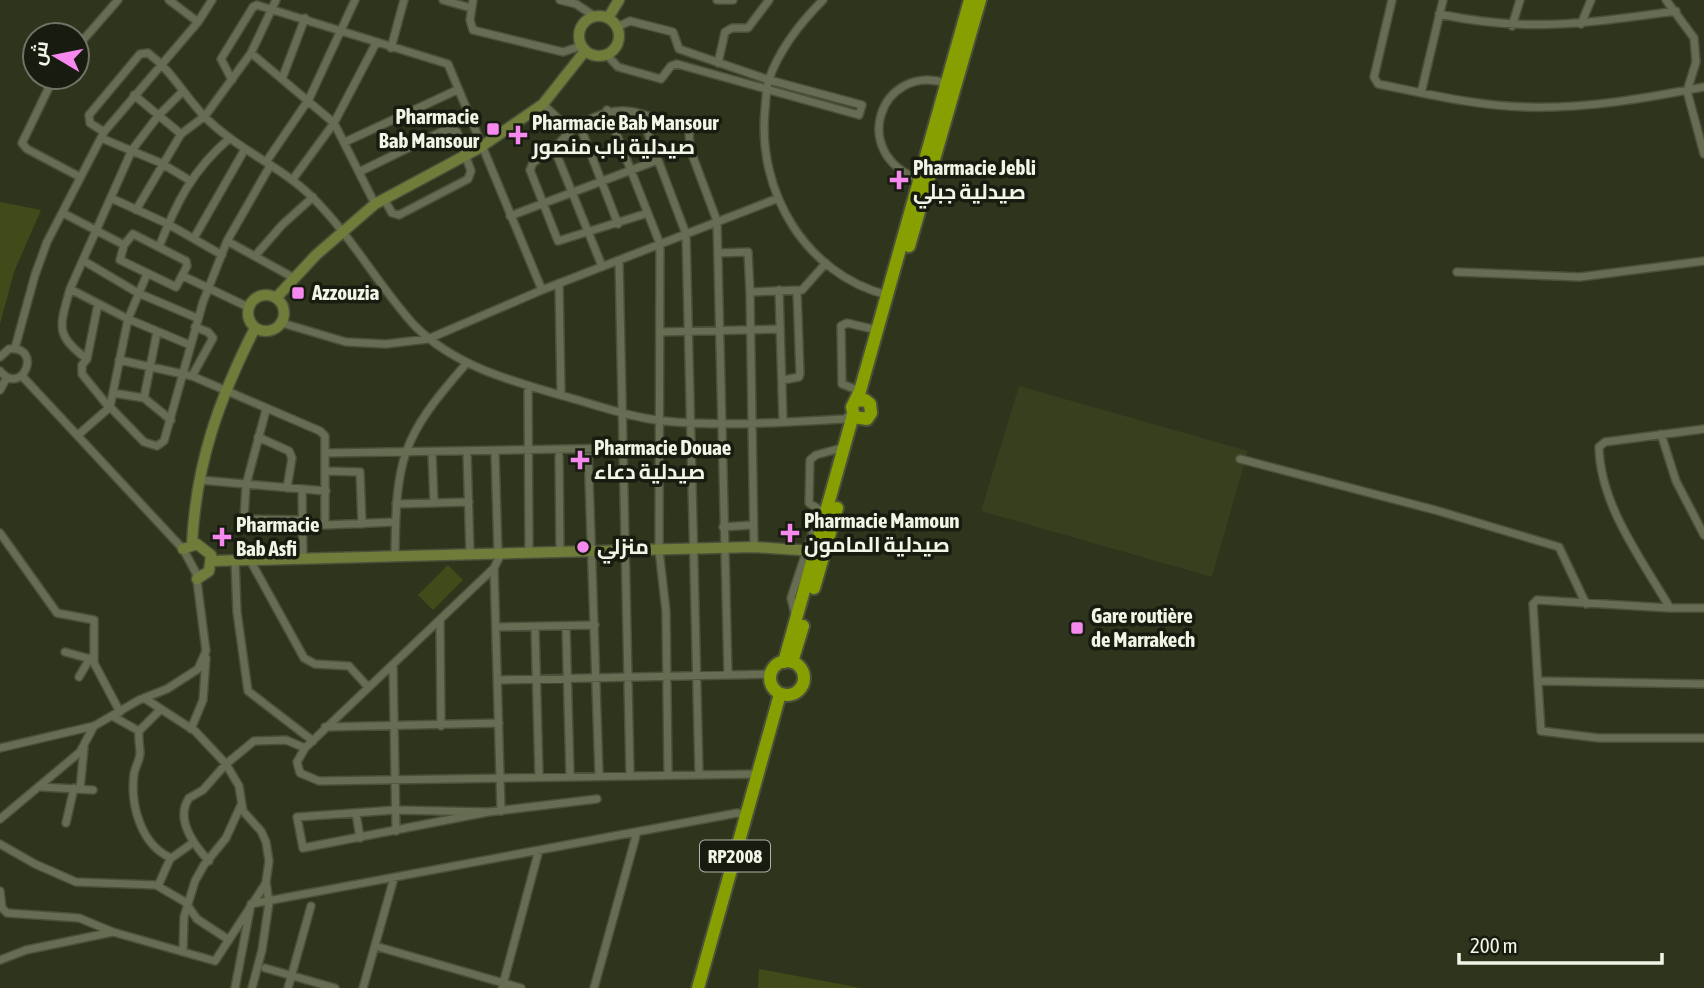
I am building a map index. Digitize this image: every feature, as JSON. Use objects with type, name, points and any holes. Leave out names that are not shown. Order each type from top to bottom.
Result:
[{"type":"highway","name":"RP2008","points":[[788,662],[811,550],[846,447],[970,0]]},
{"type":"highway","name":"RP2008","points":[[858,405],[867,392],[980,0]]},
{"type":"highway","name":"RP2008","points":[[788,662],[856,440],[872,410],[858,405]]},
{"type":"highway","name":"RP2008","points":[[698,988],[758,774],[784,694],[798,691],[804,680],[800,667],[788,662]]},
{"type":"highway","points":[[784,694],[773,687],[771,674],[788,662]]},
{"type":"street","points":[[91,31],[118,0]]},
{"type":"street","points":[[169,0],[198,22]]},
{"type":"street","points":[[15,348],[34,275],[102,135],[198,22],[212,0]]},
{"type":"street","points":[[136,210],[161,163],[181,134],[205,116],[251,53],[276,0]]},
{"type":"street","points":[[98,304],[82,374],[109,406],[152,446],[164,441],[197,318],[227,241],[268,164],[309,99],[343,31],[355,0]]},
{"type":"street","points":[[391,48],[404,0]]},
{"type":"street","points":[[443,0],[472,4],[473,30],[563,52],[583,49],[596,57],[607,55],[617,46],[617,27],[608,18],[594,16],[576,4],[560,0]]},
{"type":"street","points":[[608,18],[619,0]]},
{"type":"street","points":[[717,0],[733,0]]},
{"type":"street","points":[[718,63],[725,32],[732,28],[748,28],[769,0]]},
{"type":"street","points":[[823,0],[795,31],[769,80],[764,126],[767,163],[776,199],[794,229],[827,263],[887,295]]},
{"type":"street","points":[[1392,0],[1374,80],[1378,85],[1494,105],[1550,107],[1704,87]]},
{"type":"street","points":[[1421,93],[1443,0]]},
{"type":"street","points":[[1512,26],[1520,0]]},
{"type":"street","points":[[1581,24],[1591,0]]},
{"type":"street","points":[[1666,0],[1694,38],[1697,52],[1687,91],[1704,154]]},
{"type":"street","points":[[232,80],[221,59],[253,7],[305,18],[391,48],[448,64],[542,290]]},
{"type":"street","points":[[1439,15],[1512,26],[1581,24],[1676,11]]},
{"type":"street","points":[[276,298],[342,230],[380,201],[481,147],[543,104],[583,49],[580,28],[594,16]]},
{"type":"street","points":[[282,79],[305,18]]},
{"type":"street","points":[[607,55],[618,67],[661,79],[674,64],[767,92],[859,115],[862,105],[769,80],[678,49],[673,32],[630,21],[617,27]]},
{"type":"street","points":[[293,179],[334,123],[376,43]]},
{"type":"street","points":[[1697,52],[1704,46]]},
{"type":"street","points":[[189,180],[161,163],[102,135],[90,123],[89,115],[140,54],[148,53],[163,64],[205,116],[230,138],[293,179],[313,197],[342,230],[399,308],[428,340],[466,363],[528,386],[661,421],[783,422],[845,419],[858,405],[842,384],[841,326],[847,323],[877,330]]},
{"type":"street","points":[[251,53],[309,99],[334,123],[359,172],[392,213],[399,215],[468,179],[471,171],[457,132],[449,128],[359,172]]},
{"type":"street","points":[[919,179],[900,171],[884,154],[878,131],[880,116],[892,95],[904,86],[927,80],[946,83]]},
{"type":"street","points":[[345,142],[457,90]]},
{"type":"street","points":[[47,91],[22,143],[27,149],[80,177]]},
{"type":"street","points":[[87,359],[71,347],[62,333],[61,323],[71,289],[132,150],[158,116],[183,91]]},
{"type":"street","points":[[134,95],[181,134]]},
{"type":"street","points":[[543,104],[572,131]]},
{"type":"street","points":[[607,110],[660,244],[659,550],[666,611],[668,773]]},
{"type":"street","points":[[648,213],[588,234],[558,241],[531,167],[572,131],[607,110],[641,115],[689,130],[690,149],[717,221],[728,676]]},
{"type":"street","points":[[641,115],[686,234],[699,774]]},
{"type":"street","points":[[579,126],[618,224]]},
{"type":"street","points":[[159,247],[189,180],[207,157],[230,138]]},
{"type":"street","points":[[554,148],[602,266]]},
{"type":"street","points":[[194,238],[246,149]]},
{"type":"street","points":[[510,216],[658,160]]},
{"type":"street","points":[[255,256],[282,225],[313,197]]},
{"type":"street","points":[[111,198],[168,224],[222,255]]},
{"type":"street","points":[[282,323],[284,312],[276,298],[260,295],[248,307],[248,319],[255,328],[267,332],[282,323],[346,342],[386,344],[428,340],[559,283],[776,199]]},
{"type":"street","points":[[63,213],[124,245]]},
{"type":"street","points":[[132,234],[159,247],[187,262],[183,276],[175,288],[120,260],[124,245],[132,234]]},
{"type":"street","points":[[227,241],[293,278]]},
{"type":"street","points":[[718,253],[748,252],[754,547]]},
{"type":"street","points":[[619,260],[627,551],[629,774]]},
{"type":"street","points":[[83,261],[138,293],[197,318]]},
{"type":"street","points":[[1457,272],[1580,277],[1704,261]]},
{"type":"street","points":[[750,292],[797,290],[808,286],[827,263]]},
{"type":"street","points":[[78,435],[109,406],[128,319],[146,274]]},
{"type":"street","points":[[183,276],[248,307]]},
{"type":"street","points":[[559,283],[561,395]]},
{"type":"street","points":[[71,289],[128,319],[190,345]]},
{"type":"street","points":[[779,290],[783,422]]},
{"type":"street","points":[[783,380],[799,377],[800,374],[797,290]]},
{"type":"street","points":[[192,376],[213,338],[208,332],[195,327]]},
{"type":"street","points":[[191,729],[203,700],[206,652],[197,579],[188,546],[206,446],[223,392],[255,328]]},
{"type":"street","points":[[660,332],[780,329]]},
{"type":"street","points":[[144,398],[157,332]]},
{"type":"street","points":[[0,357],[4,351],[15,348],[23,352],[28,359],[28,369],[22,376],[7,377],[0,371]]},
{"type":"street","points":[[119,360],[192,376],[223,392],[324,433],[325,525]]},
{"type":"street","points":[[395,556],[400,465],[420,420],[466,363]]},
{"type":"street","points":[[22,376],[188,546],[208,550],[212,561],[209,571],[197,579]]},
{"type":"street","points":[[0,390],[7,377]]},
{"type":"street","points":[[528,386],[529,553]]},
{"type":"street","points":[[113,393],[144,398],[171,420]]},
{"type":"street","points":[[266,410],[246,485],[244,519],[303,520],[325,525],[395,522]]},
{"type":"street","points":[[1670,608],[1621,521],[1600,465],[1599,449],[1605,442],[1704,429]]},
{"type":"street","points":[[1661,434],[1676,481],[1704,535]]},
{"type":"street","points":[[258,437],[289,451],[292,458],[287,488]]},
{"type":"street","points":[[212,561],[754,547],[811,550],[820,510],[809,503],[811,458],[846,447]]},
{"type":"street","points":[[326,453],[405,454],[624,448]]},
{"type":"street","points":[[588,449],[599,775]]},
{"type":"street","points":[[559,450],[560,552]]},
{"type":"street","points":[[467,452],[470,554]]},
{"type":"street","points":[[495,452],[499,554],[494,568],[501,811]]},
{"type":"street","points":[[356,453],[356,470]]},
{"type":"street","points":[[432,453],[434,503]]},
{"type":"street","points":[[1240,459],[1435,510],[1559,547],[1587,604]]},
{"type":"street","points":[[326,471],[356,470],[361,474],[362,524]]},
{"type":"street","points":[[200,480],[326,491]]},
{"type":"street","points":[[302,489],[303,558]]},
{"type":"street","points":[[396,503],[469,502]]},
{"type":"street","points":[[723,527],[752,525]]},
{"type":"street","points":[[0,533],[57,613],[94,620],[92,659],[120,712]]},
{"type":"street","points":[[235,560],[237,611],[248,691],[313,741]]},
{"type":"street","points":[[250,560],[304,658],[315,664],[349,666],[368,687]]},
{"type":"street","points":[[494,568],[305,748],[297,762],[300,774],[308,778],[393,779],[668,773],[758,774]]},
{"type":"street","points":[[1704,608],[1534,602],[1541,681],[1541,731],[1599,738],[1704,738]]},
{"type":"street","points":[[440,620],[441,726]]},
{"type":"street","points":[[496,627],[595,625]]},
{"type":"street","points":[[566,626],[570,775]]},
{"type":"street","points":[[535,627],[539,776]]},
{"type":"street","points":[[65,652],[92,659]]},
{"type":"street","points":[[0,748],[94,726],[193,673],[202,664],[206,652]]},
{"type":"street","points":[[79,677],[92,659]]},
{"type":"street","points":[[393,664],[396,831]]},
{"type":"street","points":[[498,680],[771,674]]},
{"type":"street","points":[[1541,681],[1704,684]]},
{"type":"street","points":[[144,698],[191,729],[226,764],[239,786],[241,805],[266,842],[269,903],[262,950],[252,988]]},
{"type":"street","points":[[161,709],[139,731],[140,755],[133,781],[136,811],[153,847],[171,858]]},
{"type":"street","points":[[112,716],[139,731]]},
{"type":"street","points":[[325,727],[499,723]]},
{"type":"street","points":[[66,823],[77,789],[84,747],[94,726]]},
{"type":"street","points":[[209,861],[194,842],[183,809],[189,798],[203,790],[226,764],[256,740],[286,740],[305,748]]},
{"type":"street","points":[[0,819],[41,787],[84,747]]},
{"type":"street","points":[[41,787],[93,790]]},
{"type":"street","points":[[488,812],[301,847],[298,816],[395,810],[488,812],[597,799]]},
{"type":"street","points":[[183,953],[187,905],[195,881],[226,838],[241,805]]},
{"type":"street","points":[[356,813],[360,838]]},
{"type":"street","points":[[251,905],[737,813],[746,816]]},
{"type":"street","points":[[594,988],[637,832]]},
{"type":"street","points":[[158,886],[171,858],[194,842]]},
{"type":"street","points":[[0,844],[35,864],[76,882],[158,886],[187,905],[197,919],[229,940]]},
{"type":"street","points":[[502,986],[539,850]]},
{"type":"street","points":[[363,988],[394,878]]},
{"type":"street","points":[[0,891],[3,910],[7,913],[79,918],[113,932],[215,961],[266,883]]},
{"type":"street","points":[[235,988],[251,905]]},
{"type":"street","points":[[288,988],[311,906]]},
{"type":"street","points":[[0,960],[26,950],[113,932]]},
{"type":"street","points":[[375,946],[502,986],[521,988]]},
{"type":"street","points":[[265,968],[335,988]]},
{"type":"shaded area","points":[[0,202],[41,210],[14,272],[0,324]]},
{"type":"shaded area","points":[[1019,386],[1248,451],[1212,577],[981,511]]},
{"type":"shaded area","points":[[448,565],[463,580],[433,610],[418,595]]},
{"type":"shaded area","points":[[759,969],[861,988],[758,988]]},
{"type":"place","name":"Pharmacie Bab Mansour","points":[[493,129]]},
{"type":"place","name":"Pharmacie Bab Mansour صيدلية باب منصور","points":[[518,135]]},
{"type":"place","name":"Pharmacie Jebli صيدلية جبلي","points":[[899,180]]},
{"type":"place","name":"Azzouzia","points":[[298,293]]},
{"type":"place","name":"Pharmacie Douae صيدلية دعاء","points":[[580,460]]},
{"type":"place","name":"Pharmacie Mamoun صيدلية المامون","points":[[790,533]]},
{"type":"place","name":"Pharmacie Bab Asfi","points":[[222,537]]},
{"type":"place","name":"منزلي","points":[[583,547]]},
{"type":"place","name":"Gare routière de Marrakech","points":[[1077,628]]}]
